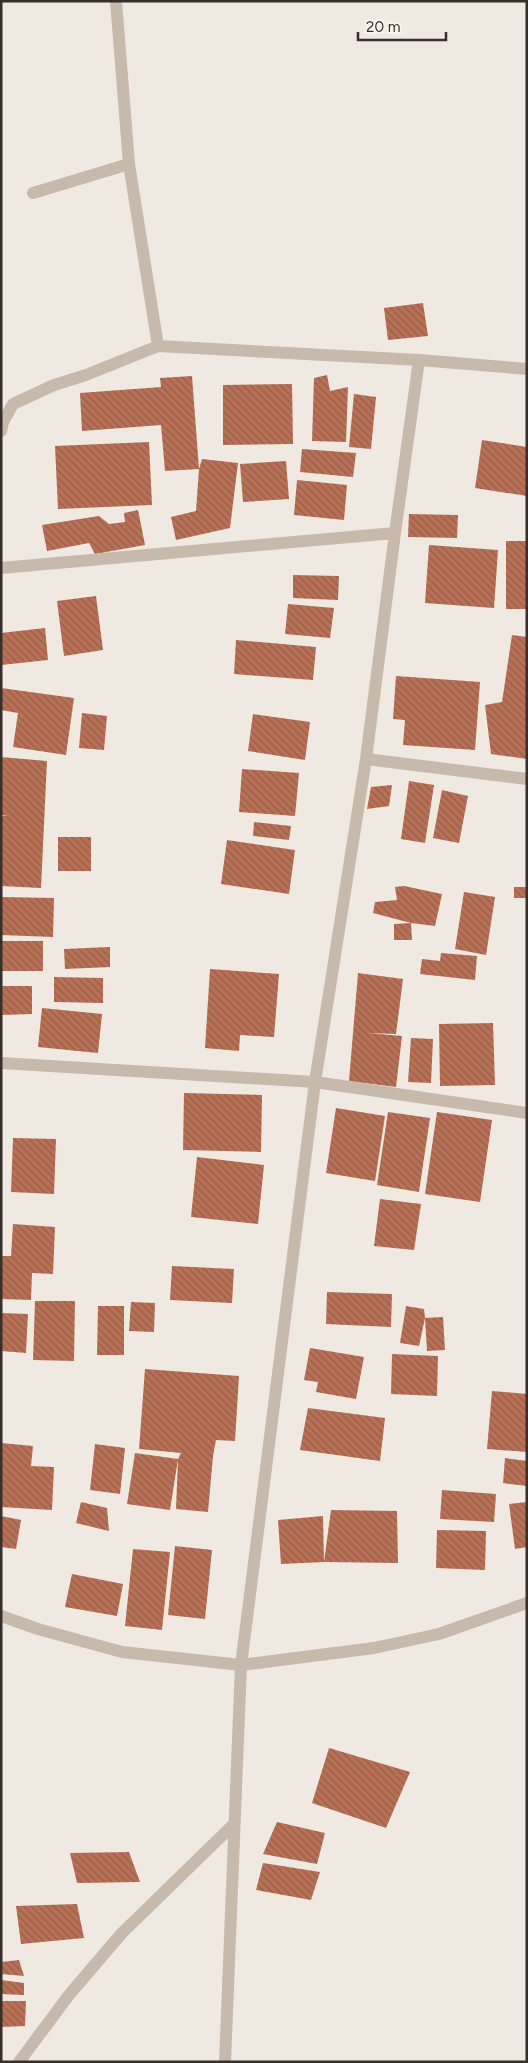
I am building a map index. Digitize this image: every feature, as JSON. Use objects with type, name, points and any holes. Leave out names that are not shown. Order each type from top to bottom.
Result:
[{"type":"street","points":[[116,1],[129,164],[158,346]]},
{"type":"street","points":[[33,193],[129,164]]},
{"type":"street","points":[[1,431],[3,422],[13,404],[54,385],[86,375],[158,346],[419,360],[527,369]]},
{"type":"street","points":[[225,2062],[241,1665],[315,1082],[366,759],[419,360]]},
{"type":"street","points":[[1,568],[395,533]]},
{"type":"street","points":[[366,759],[527,779]]},
{"type":"street","points":[[1,1063],[315,1082],[527,1113]]},
{"type":"street","points":[[1,1616],[38,1629],[122,1652],[241,1665],[383,1646],[439,1634],[527,1603]]},
{"type":"street","points":[[19,2062],[69,1995],[122,1933],[234,1824]]},
{"type":"building","points":[[423,303],[428,336],[388,340],[384,308]]},
{"type":"building","points":[[327,375],[330,391],[348,387],[346,442],[312,441],[314,378]]},
{"type":"building","points":[[192,376],[199,469],[165,471],[161,425],[82,431],[80,393],[161,387],[160,378]]},
{"type":"building","points":[[292,384],[293,444],[223,445],[223,385]]},
{"type":"building","points":[[354,394],[376,397],[371,449],[349,447]]},
{"type":"building","points":[[482,440],[527,447],[527,496],[475,488]]},
{"type":"building","points":[[149,442],[152,505],[58,509],[55,446]]},
{"type":"building","points":[[302,449],[356,453],[353,477],[300,472]]},
{"type":"building","points":[[202,459],[238,463],[230,528],[176,540],[171,517],[196,511],[199,469]]},
{"type":"building","points":[[286,461],[289,499],[243,502],[240,464]]},
{"type":"building","points":[[297,480],[347,485],[344,520],[294,515]]},
{"type":"building","points":[[138,510],[145,545],[95,554],[89,543],[47,551],[42,525],[99,516],[109,524],[125,522],[124,513]]},
{"type":"building","points":[[409,514],[458,515],[457,538],[408,537]]},
{"type":"building","points":[[506,541],[527,541],[527,609],[506,609]]},
{"type":"building","points":[[429,545],[498,550],[494,608],[425,603]]},
{"type":"building","points":[[293,575],[339,576],[338,600],[293,598]]},
{"type":"building","points":[[96,596],[103,650],[64,656],[57,601]]},
{"type":"building","points":[[288,604],[334,608],[330,638],[285,634]]},
{"type":"building","points":[[45,628],[48,660],[1,665],[1,633]]},
{"type":"building","points":[[512,635],[527,637],[527,759],[491,754],[485,705],[502,702]]},
{"type":"building","points":[[236,640],[316,647],[313,680],[234,674]]},
{"type":"building","points":[[396,676],[480,682],[475,750],[403,745],[405,720],[393,719]]},
{"type":"building","points":[[1,688],[74,698],[66,755],[13,747],[18,713],[1,710]]},
{"type":"building","points":[[82,713],[107,716],[104,750],[79,748]]},
{"type":"building","points":[[253,714],[310,722],[305,760],[248,751]]},
{"type":"building","points":[[1,757],[47,761],[41,888],[1,886],[1,816],[8,815],[1,815]]},
{"type":"building","points":[[242,769],[299,773],[295,816],[239,812]]},
{"type":"building","points":[[409,781],[434,785],[425,843],[401,839]]},
{"type":"building","points":[[392,785],[389,806],[367,809],[371,787]]},
{"type":"building","points":[[442,790],[468,796],[459,843],[433,838]]},
{"type":"building","points":[[254,822],[291,826],[289,840],[253,836]]},
{"type":"building","points":[[58,837],[91,837],[91,871],[58,871]]},
{"type":"building","points":[[227,840],[295,850],[289,894],[221,884]]},
{"type":"building","points":[[404,886],[442,894],[435,926],[411,923],[373,913],[375,902],[397,900],[395,887]]},
{"type":"building","points":[[514,887],[527,887],[527,898],[514,898]]},
{"type":"building","points":[[464,892],[495,897],[486,955],[455,949]]},
{"type":"building","points":[[1,897],[54,898],[53,937],[1,935]]},
{"type":"building","points":[[411,923],[412,940],[394,940],[394,924]]},
{"type":"building","points":[[1,941],[43,941],[43,971],[1,971]]},
{"type":"building","points":[[110,947],[110,967],[65,969],[64,949]]},
{"type":"building","points":[[441,953],[477,956],[475,980],[420,974],[422,959],[440,961]]},
{"type":"building","points":[[210,969],[279,974],[274,1037],[240,1035],[239,1051],[205,1048]]},
{"type":"building","points":[[358,973],[403,979],[396,1034],[367,1033],[402,1036],[396,1087],[349,1081]]},
{"type":"building","points":[[54,977],[103,978],[103,1003],[54,1002]]},
{"type":"building","points":[[1,986],[32,986],[32,1014],[1,1015]]},
{"type":"building","points":[[42,1008],[102,1014],[98,1053],[38,1047]]},
{"type":"building","points":[[493,1023],[495,1085],[440,1086],[439,1024]]},
{"type":"building","points":[[411,1038],[433,1039],[431,1083],[408,1082]]},
{"type":"building","points":[[184,1093],[262,1095],[261,1152],[183,1150]]},
{"type":"building","points":[[336,1108],[385,1116],[375,1181],[326,1173]]},
{"type":"building","points":[[388,1112],[430,1118],[419,1192],[377,1185]]},
{"type":"building","points":[[437,1112],[492,1120],[480,1202],[425,1194]]},
{"type":"building","points":[[13,1138],[56,1139],[54,1194],[11,1192]]},
{"type":"building","points":[[197,1157],[264,1165],[258,1224],[191,1217]]},
{"type":"building","points":[[380,1199],[421,1204],[414,1250],[374,1246]]},
{"type":"building","points":[[13,1224],[55,1227],[53,1274],[32,1273],[31,1300],[1,1299],[1,1256],[11,1256]]},
{"type":"building","points":[[172,1266],[234,1269],[232,1303],[170,1300]]},
{"type":"building","points":[[327,1292],[392,1294],[391,1327],[326,1324]]},
{"type":"building","points":[[35,1301],[75,1301],[74,1361],[33,1360]]},
{"type":"building","points":[[131,1302],[155,1303],[154,1332],[129,1331]]},
{"type":"building","points":[[98,1306],[124,1306],[124,1355],[97,1355]]},
{"type":"building","points":[[406,1306],[424,1309],[425,1318],[419,1346],[400,1343]]},
{"type":"building","points":[[1,1313],[28,1314],[26,1353],[1,1351]]},
{"type":"building","points":[[443,1317],[445,1350],[427,1351],[425,1318]]},
{"type":"building","points":[[310,1348],[364,1357],[356,1399],[316,1392],[318,1382],[304,1380]]},
{"type":"building","points":[[392,1354],[438,1356],[437,1396],[391,1394]]},
{"type":"building","points":[[145,1369],[239,1376],[235,1441],[216,1440],[208,1512],[176,1509],[178,1459],[181,1453],[139,1449]]},
{"type":"building","points":[[492,1391],[527,1394],[527,1452],[487,1449]]},
{"type":"building","points":[[308,1408],[385,1418],[380,1461],[300,1450]]},
{"type":"building","points":[[1,1443],[33,1446],[31,1466],[54,1467],[52,1510],[1,1507]]},
{"type":"building","points":[[95,1444],[125,1448],[120,1494],[90,1490]]},
{"type":"building","points":[[135,1453],[178,1459],[170,1510],[127,1504]]},
{"type":"building","points":[[505,1458],[527,1461],[527,1486],[503,1483]]},
{"type":"building","points":[[442,1490],[496,1494],[494,1522],[440,1519]]},
{"type":"building","points":[[81,1502],[107,1508],[109,1531],[76,1523]]},
{"type":"building","points":[[527,1502],[527,1547],[515,1549],[509,1504]]},
{"type":"building","points":[[331,1510],[397,1511],[398,1563],[324,1562]]},
{"type":"building","points":[[1,1516],[21,1520],[16,1549],[1,1547]]},
{"type":"building","points":[[323,1516],[324,1562],[281,1564],[278,1520]]},
{"type":"building","points":[[437,1530],[486,1531],[485,1570],[436,1568]]},
{"type":"building","points":[[175,1546],[212,1550],[205,1619],[168,1615]]},
{"type":"building","points":[[133,1549],[170,1552],[162,1630],[125,1626]]},
{"type":"building","points":[[72,1574],[123,1584],[117,1616],[65,1607]]},
{"type":"building","points":[[329,1748],[410,1772],[386,1828],[312,1803]]},
{"type":"building","points":[[277,1822],[325,1833],[317,1864],[263,1854]]},
{"type":"building","points":[[129,1852],[140,1882],[77,1883],[70,1853]]},
{"type":"building","points":[[263,1863],[320,1872],[311,1900],[256,1890]]},
{"type":"building","points":[[77,1904],[84,1938],[21,1944],[16,1906]]},
{"type":"building","points":[[19,1960],[24,1976],[1,1974],[1,1962]]},
{"type":"building","points":[[1,1980],[24,1983],[24,1995],[1,1994]]},
{"type":"building","points":[[1,2001],[26,2001],[25,2026],[1,2027]]}]
